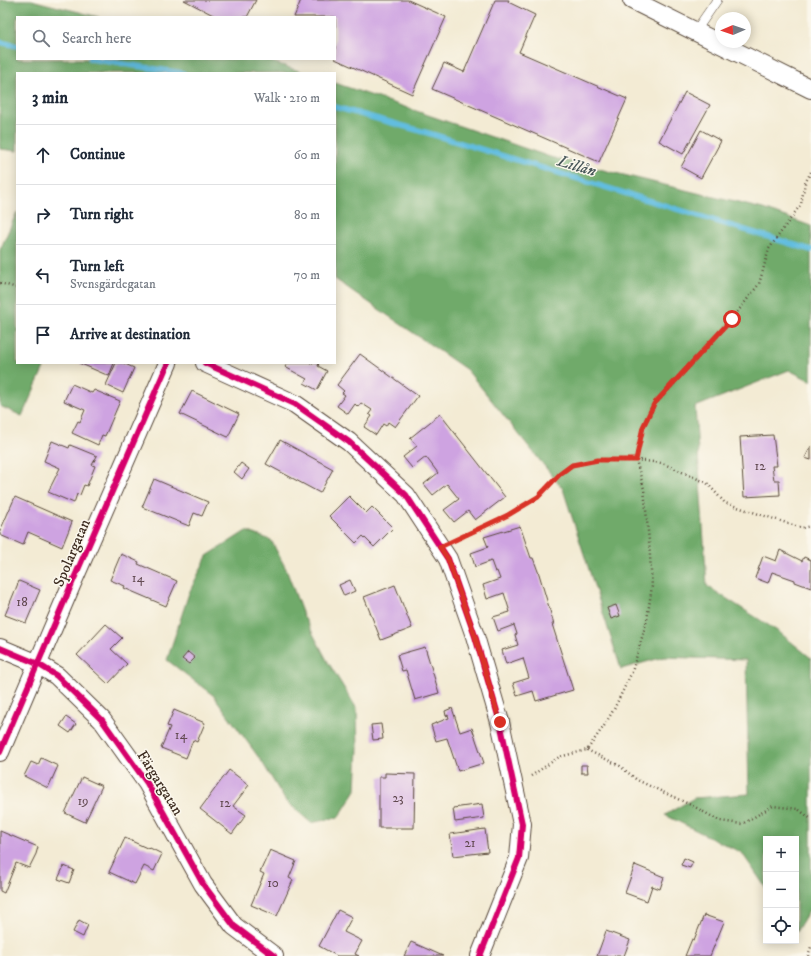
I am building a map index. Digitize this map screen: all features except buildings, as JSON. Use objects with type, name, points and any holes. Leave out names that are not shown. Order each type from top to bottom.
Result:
[{"type":"street","points":[[632,0],[811,90]]},
{"type":"street","name":"Spolargatan","points":[[0,752],[121,468],[168,364]]},
{"type":"street","points":[[207,364],[295,404],[349,442],[406,495],[448,559],[475,636],[500,722],[522,824],[519,858],[480,956]]},
{"type":"street","name":"Färgargatan","points":[[0,648],[38,664],[57,676],[102,720],[147,783],[203,884],[234,926],[274,956]]},
{"type":"lane","points":[[695,32],[717,0]]},
{"type":"path","points":[[587,750],[614,709],[632,672],[647,620],[652,586],[649,541],[644,489],[636,460],[643,427],[654,404],[732,319],[759,284],[769,249],[801,204],[805,183],[811,172]]},
{"type":"path","points":[[0,283],[16,288]]},
{"type":"path","points":[[440,547],[508,515],[538,497],[560,474],[572,465],[598,460],[636,460],[662,464],[707,483],[725,503],[802,528],[811,526]]},
{"type":"path","points":[[514,787],[559,757],[587,750],[620,766],[637,780],[695,807],[720,821],[742,824],[774,806],[798,809],[811,818]]},
{"type":"path","points":[[808,956],[811,947]]},
{"type":"green space","points":[[0,0],[31,0],[95,16],[16,16],[16,60],[267,60],[302,72],[16,72],[16,151],[0,149]]},
{"type":"green space","points":[[336,83],[550,157],[763,209],[811,226],[811,381],[789,370],[695,407],[707,586],[779,632],[811,658],[811,907],[799,927],[799,836],[763,836],[763,884],[742,853],[665,815],[694,798],[749,794],[746,660],[664,657],[621,669],[563,489],[467,370],[336,280]]},
{"type":"green space","points":[[16,214],[16,364],[46,364],[22,416],[0,406],[0,250]]},
{"type":"green space","points":[[246,531],[271,540],[286,569],[303,615],[328,662],[357,709],[358,748],[356,790],[339,817],[311,823],[285,800],[262,762],[214,696],[167,660],[189,593],[207,556]]},
{"type":"waterway","name":"Lillån","points":[[0,42],[16,46]]},
{"type":"waterway","name":"Lillån","points":[[97,60],[176,72]]},
{"type":"waterway","name":"Lillån","points":[[336,107],[428,133],[811,250]]},
{"type":"cycle path","points":[[0,752],[168,364]]},
{"type":"cycle path","points":[[207,364],[295,404],[349,442],[406,495],[448,559],[475,636],[500,722],[522,824],[519,858],[480,956]]},
{"type":"cycle path","points":[[0,648],[38,664],[57,676],[102,720],[147,783],[203,884],[234,926],[274,956]]},
{"type":"route","points":[[500,722],[475,636],[448,559],[440,547],[508,515],[538,497],[560,474],[572,465],[598,460],[636,460],[643,427],[654,404],[732,319]]}]
